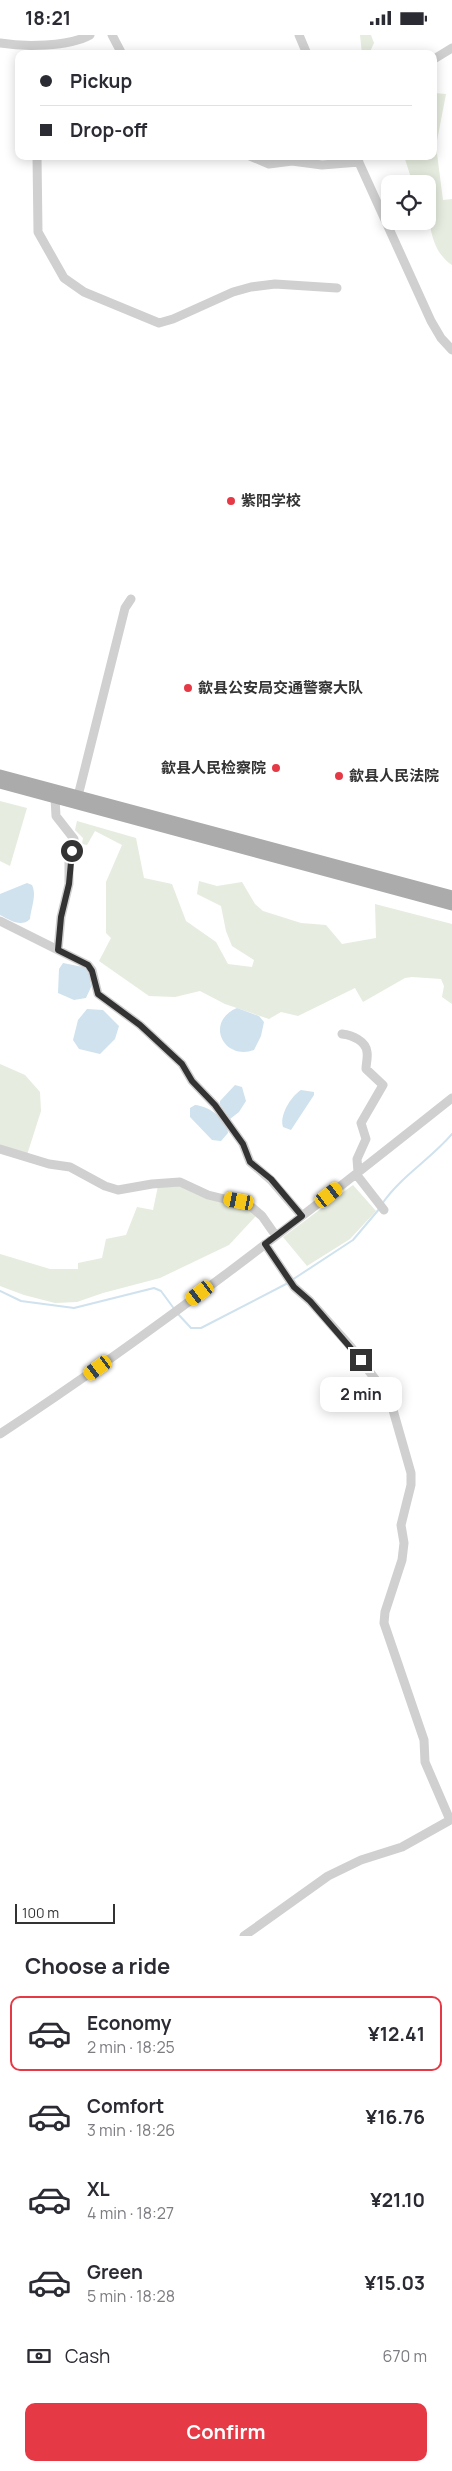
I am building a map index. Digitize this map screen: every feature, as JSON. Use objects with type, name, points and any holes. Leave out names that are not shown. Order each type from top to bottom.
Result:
[{"type":"main road","points":[[0,775],[452,896]]},
{"type":"main road","points":[[0,783],[452,905]]},
{"type":"street","points":[[0,43],[34,49],[54,39],[74,42],[90,35]]},
{"type":"street","points":[[112,35],[120,50]]},
{"type":"street","points":[[299,35],[305,50]]},
{"type":"street","points":[[437,57],[452,48]]},
{"type":"street","points":[[37,160],[38,232],[64,279],[84,292],[159,323],[173,319],[233,292],[251,287],[275,284],[337,288]]},
{"type":"street","points":[[260,160],[269,164],[292,161],[322,165],[352,160]]},
{"type":"street","points":[[358,160],[433,326],[452,350]]},
{"type":"street","points":[[78,796],[125,608],[131,599]]},
{"type":"street","points":[[55,798],[56,816],[74,839],[69,862],[69,884],[61,917],[58,950]]},
{"type":"street","points":[[0,921],[88,965],[92,971],[98,994],[140,1025],[182,1064],[192,1081],[215,1105],[243,1144],[250,1162],[271,1179],[302,1216]]},
{"type":"street","points":[[342,1034],[354,1037],[364,1045],[367,1053],[366,1069],[383,1085],[361,1123],[366,1139],[357,1159],[357,1173],[384,1211]]},
{"type":"street","points":[[0,1434],[69,1389],[276,1236],[452,1098]]},
{"type":"street","points":[[0,1149],[49,1164],[70,1167],[105,1186],[118,1190],[169,1182],[187,1184],[208,1195],[249,1205],[262,1216],[276,1236]]},
{"type":"street","points":[[244,1936],[328,1876],[361,1860],[402,1847],[451,1820],[426,1762],[424,1741],[384,1623],[385,1612],[402,1560],[404,1543],[401,1525],[412,1479],[393,1409],[381,1387],[351,1347],[294,1287],[265,1244]]},
{"type":"shaded area","points":[[360,35],[371,35],[374,43],[371,50],[362,50]]},
{"type":"shaded area","points":[[437,93],[446,94],[437,141]]},
{"type":"shaded area","points":[[437,154],[443,200],[452,199],[452,265],[444,258],[433,239],[431,230],[436,230],[436,175],[410,175],[405,160],[437,160]]},
{"type":"shaded area","points":[[0,801],[27,808],[10,866],[0,861]]},
{"type":"shaded area","points":[[77,821],[136,838],[144,878],[172,884],[186,921],[216,942],[228,964],[252,967],[254,960],[232,946],[226,931],[221,906],[197,894],[199,881],[217,886],[242,882],[255,904],[263,911],[301,923],[326,925],[342,944],[376,938],[375,904],[452,924],[452,1004],[442,997],[444,986],[441,979],[412,977],[405,978],[363,1002],[355,988],[298,1016],[281,1012],[269,1019],[225,1004],[200,991],[175,997],[149,996],[99,961],[111,938],[106,933],[106,882],[122,845],[95,831],[87,845],[82,844],[83,838],[75,830]]},
{"type":"shaded area","points":[[0,1064],[25,1075],[40,1092],[41,1111],[27,1155],[0,1146]]},
{"type":"shaded area","points":[[175,1184],[243,1204],[256,1212],[255,1217],[229,1245],[160,1278],[77,1302],[55,1303],[24,1295],[0,1286],[0,1254],[50,1269],[78,1269],[78,1263],[102,1258],[106,1239],[126,1235],[137,1207],[153,1210],[158,1186]]},
{"type":"shaded area","points":[[353,1185],[376,1211],[350,1239],[307,1266],[283,1237]]},
{"type":"water","points":[[27,883],[32,885],[34,893],[30,919],[27,922],[19,923],[0,915],[0,894]]},
{"type":"water","points":[[63,963],[83,967],[89,971],[91,987],[86,998],[74,1000],[58,993],[59,969]]},
{"type":"water","points":[[237,1008],[259,1016],[264,1022],[261,1036],[254,1050],[243,1052],[234,1050],[222,1038],[220,1030],[222,1022],[227,1014]]},
{"type":"water","points":[[87,1009],[103,1010],[119,1026],[115,1039],[100,1054],[79,1049],[73,1040],[78,1020]]},
{"type":"water","points":[[235,1085],[242,1087],[246,1101],[239,1112],[230,1119],[220,1101]]},
{"type":"water","points":[[301,1090],[314,1092],[314,1095],[291,1130],[283,1127],[284,1112],[290,1101]]},
{"type":"water","points":[[195,1105],[206,1108],[216,1114],[225,1123],[228,1133],[221,1141],[212,1140],[190,1117],[190,1108]]},
{"type":"waterway","points":[[382,1204],[389,1194],[452,1134]]},
{"type":"waterway","points":[[292,1280],[353,1240],[380,1208]]},
{"type":"waterway","points":[[178,1314],[191,1328],[201,1328],[288,1283]]},
{"type":"waterway","points":[[0,1291],[21,1301],[74,1308],[154,1288],[161,1291],[175,1310]]},
{"type":"place","name":"紫阳学校","points":[[231,501]]},
{"type":"place","name":"歙县公安局交通警察大队","points":[[188,688]]},
{"type":"place","name":"歙县人民检察院","points":[[276,768]]},
{"type":"place","name":"歙县人民法院","points":[[339,776]]},
{"type":"route","points":[[72,851],[69,862],[69,884],[58,938],[58,950],[88,965],[91,968],[98,994],[140,1025],[182,1064],[192,1081],[215,1105],[243,1144],[248,1160],[271,1179],[302,1216],[265,1244],[294,1287],[310,1301],[361,1360]]}]
